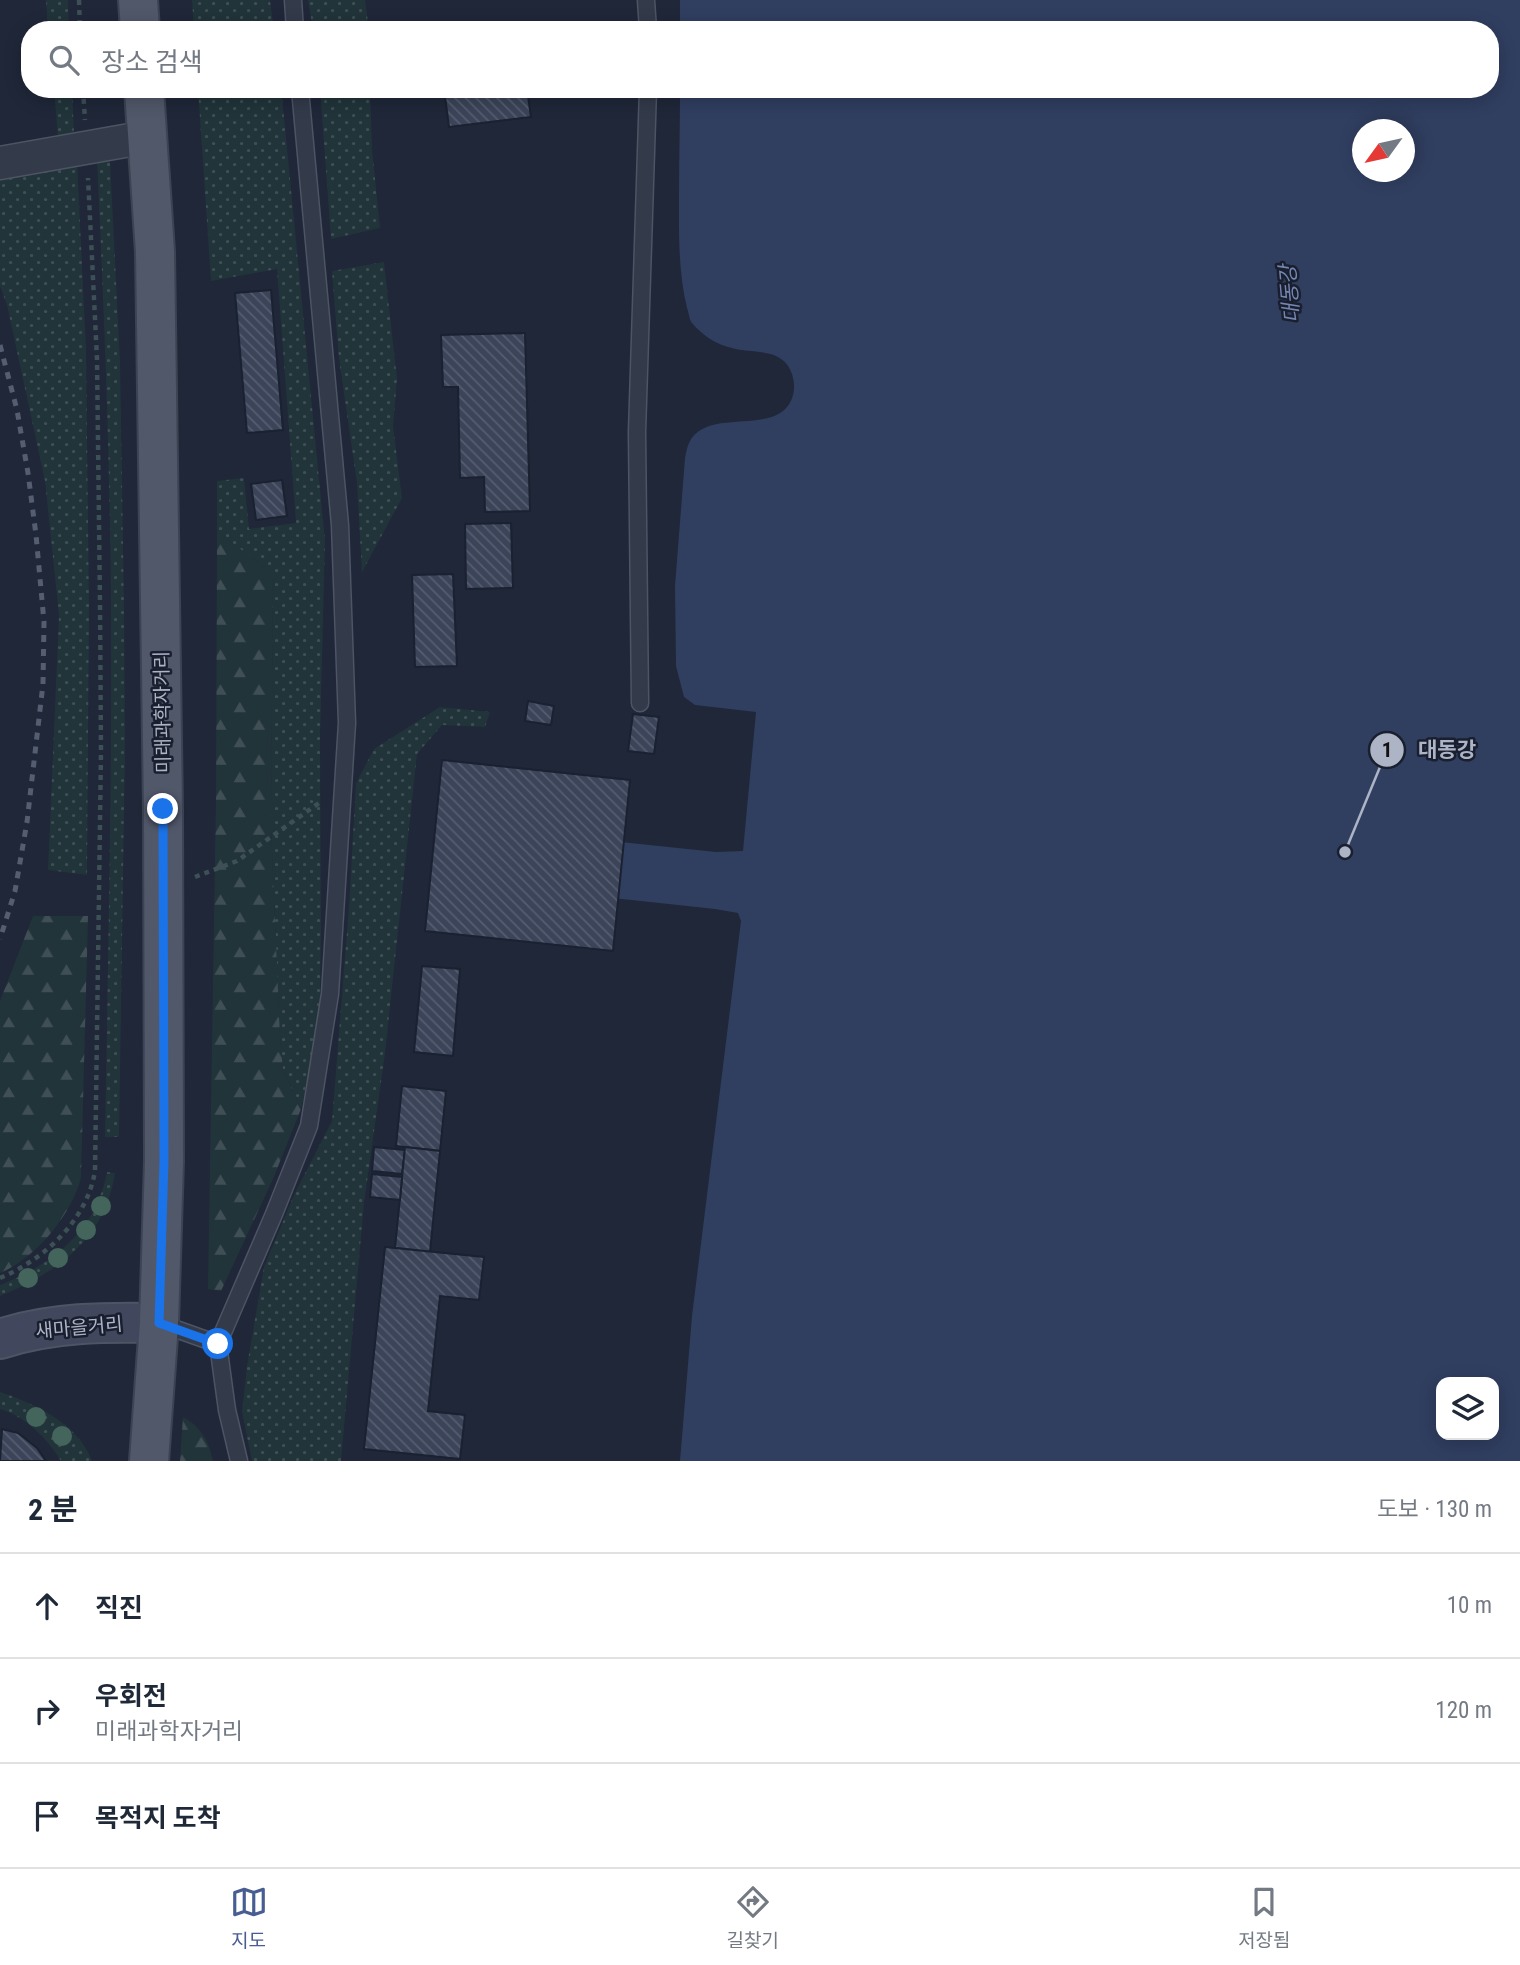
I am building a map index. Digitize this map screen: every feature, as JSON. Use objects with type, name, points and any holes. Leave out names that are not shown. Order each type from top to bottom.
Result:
[{"type":"main road","points":[[138,0],[139,21]]},
{"type":"main road","name":"미래과학자거리","points":[[145,98],[155,252],[163,809],[164,1161],[159,1323],[149,1461]]},
{"type":"main road","name":"새마을거리","points":[[0,1339],[23,1331],[95,1322],[159,1323]]},
{"type":"street","points":[[0,163],[147,137]]},
{"type":"lane","points":[[293,0],[294,21]]},
{"type":"lane","points":[[646,0],[647,21]]},
{"type":"lane","points":[[239,1461],[227,1410],[218,1344],[309,1126],[330,994],[346,723],[340,525],[301,98]]},
{"type":"lane","points":[[640,703],[637,432],[648,98]]},
{"type":"lane","points":[[159,1323],[218,1344]]},
{"type":"path","points":[[79,0],[80,21]]},
{"type":"path","points":[[0,1278],[36,1258],[71,1225],[88,1198],[95,1171],[101,752],[100,605],[97,359],[83,98]]},
{"type":"path","points":[[188,880],[237,861],[343,787]]},
{"type":"green space","points":[[46,0],[68,0],[69,21],[47,21]]},
{"type":"green space","points":[[192,0],[270,0],[273,21],[193,21]]},
{"type":"green space","points":[[308,0],[365,0],[368,21],[312,21]]},
{"type":"green space","points":[[55,98],[72,98],[74,134],[58,137]]},
{"type":"green space","points":[[199,98],[282,98],[325,541],[320,738],[320,1007],[301,1109],[283,1070],[280,1037],[271,827],[273,573],[217,532],[217,481],[244,478],[249,529],[296,523],[277,269],[211,281]]},
{"type":"green space","points":[[321,98],[370,98],[380,228],[331,239]]},
{"type":"green space","points":[[77,160],[86,350],[89,605],[87,875],[48,870],[59,615],[45,481],[7,305],[0,286],[0,178]]},
{"type":"green space","points":[[97,161],[110,161],[120,361],[125,750],[119,1137],[105,1137],[111,607]]},
{"type":"green space","points":[[384,262],[397,379],[393,426],[402,498],[362,572],[357,483],[339,359],[332,271]]},
{"type":"green space","points":[[217,532],[273,573],[271,827],[280,1037],[283,1070],[301,1109],[273,1179],[221,1291],[208,1289],[216,799]]},
{"type":"green space","points":[[440,707],[490,712],[485,727],[442,725],[417,754],[385,1053],[364,1203],[341,1461],[252,1461],[242,1412],[264,1267],[294,1195],[332,1121],[356,783],[374,749]]},
{"type":"green space","points":[[33,916],[88,916],[81,1178],[69,1206],[50,1234],[26,1257],[0,1273],[0,1001]]},
{"type":"green space","points":[[107,1172],[115,1173],[110,1196],[90,1235],[59,1264],[21,1287],[0,1296],[0,1285],[38,1267],[54,1256],[82,1228],[93,1212]]},
{"type":"green space","points":[[0,1392],[41,1409],[66,1426],[77,1436],[92,1461],[61,1461],[35,1429],[0,1409]]},
{"type":"green space","points":[[183,1417],[203,1435],[213,1461],[180,1461]]},
{"type":"water","points":[[680,0],[1520,0],[1520,1461],[680,1461],[692,1316],[741,921],[738,913],[715,909],[548,891],[554,835],[716,852],[743,851],[756,712],[695,705],[684,697],[676,666],[675,586],[685,458],[689,443],[698,432],[711,425],[760,420],[774,416],[786,408],[793,395],[794,384],[788,365],[782,359],[775,355],[721,345],[700,332],[692,323],[684,294],[680,252],[680,98],[1499,98],[1499,21],[680,21]]},
{"type":"building","points":[[445,98],[528,98],[531,117],[449,127]]},
{"type":"building","points":[[271,290],[283,430],[247,433],[235,293]]},
{"type":"building","points":[[525,333],[530,511],[485,512],[484,477],[460,478],[458,387],[443,387],[441,335]]},
{"type":"building","points":[[282,480],[287,516],[256,520],[251,484]]},
{"type":"building","points":[[511,523],[513,588],[466,589],[465,524]]},
{"type":"building","points":[[453,574],[457,666],[415,667],[412,575]]},
{"type":"building","points":[[528,701],[554,706],[551,725],[525,721]]},
{"type":"building","points":[[633,714],[659,717],[654,754],[628,751]]},
{"type":"building","points":[[442,760],[630,780],[613,951],[425,931]]},
{"type":"building","points":[[422,966],[460,969],[453,1056],[414,1052]]},
{"type":"building","points":[[402,1086],[446,1091],[440,1151],[396,1146]]},
{"type":"building","points":[[374,1147],[405,1150],[402,1174],[372,1171]]},
{"type":"building","points":[[405,1147],[440,1151],[430,1252],[395,1248]]},
{"type":"building","points":[[372,1174],[402,1177],[400,1200],[370,1197]]},
{"type":"building","points":[[385,1247],[484,1257],[479,1300],[440,1296],[428,1411],[465,1415],[460,1459],[364,1449]]},
{"type":"building","points":[[2,1429],[18,1433],[37,1448],[46,1461],[0,1461]]},
{"type":"railway","points":[[0,345],[17,410],[28,473],[44,622],[43,684],[27,822],[15,891],[0,939]]},
{"type":"place","name":"대동강","points":[[1345,852]]},
{"type":"route","points":[[163,809],[164,1161],[159,1323],[218,1344]]}]
